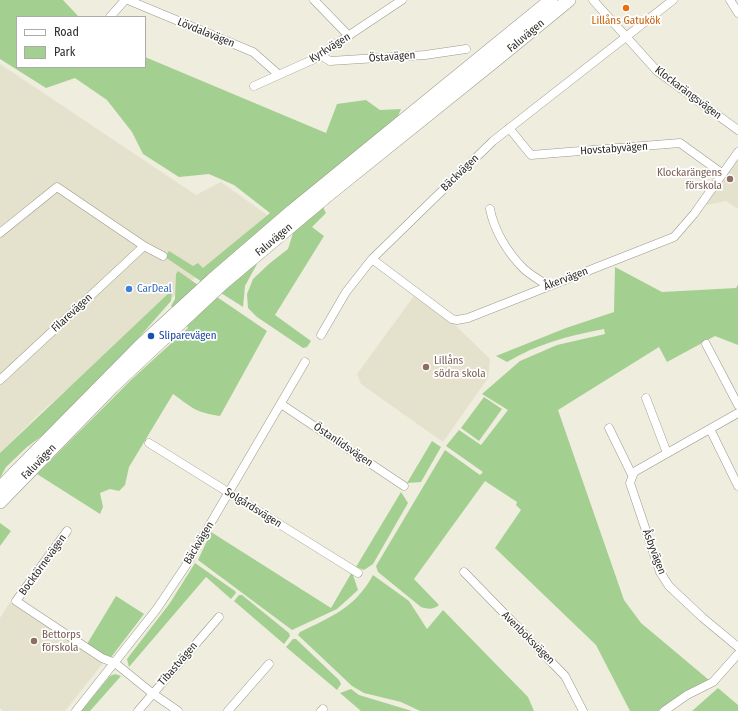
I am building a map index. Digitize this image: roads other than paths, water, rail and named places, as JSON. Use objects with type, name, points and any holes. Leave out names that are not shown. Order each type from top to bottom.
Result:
[{"type":"highway","name":"Faluvägen","points":[[0,488],[97,388],[217,282],[292,211],[550,0]]},
{"type":"highway","name":"Faluvägen","points":[[217,282],[497,60],[569,0]]},
{"type":"highway","name":"Faluvägen","points":[[0,502],[202,295]]},
{"type":"street","name":"Lövdalavägen","points":[[111,16],[126,0],[253,52],[278,74]]},
{"type":"street","points":[[314,0],[349,36]]},
{"type":"street","name":"Kyrkvägen","points":[[254,86],[320,55],[402,0]]},
{"type":"street","name":"Klockarängsvägen","points":[[592,0],[657,71],[738,130]]},
{"type":"street","name":"Bäckvägen","points":[[320,335],[346,292],[372,260],[470,162],[510,128],[673,0]]},
{"type":"street","points":[[730,0],[738,13]]},
{"type":"street","name":"Östavägen","points":[[320,55],[330,61],[425,55],[466,49]]},
{"type":"street","name":"Hovstabyvägen","points":[[510,128],[531,155],[680,144],[723,174]]},
{"type":"street","name":"Åkervägen","points":[[372,260],[452,319],[457,320],[491,310],[674,237],[694,214],[738,152]]},
{"type":"street","points":[[0,232],[57,188],[144,246],[163,256]]},
{"type":"street","points":[[490,209],[499,235],[509,250],[523,268],[548,286]]},
{"type":"street","name":"Filarevägen","points":[[0,380],[144,246]]},
{"type":"street","points":[[706,344],[738,405]]},
{"type":"street","name":"Bäckvägen","points":[[76,711],[115,663],[181,573],[305,362]]},
{"type":"street","points":[[646,398],[667,453]]},
{"type":"street","name":"Östanlidsvägen","points":[[281,404],[404,486]]},
{"type":"street","points":[[632,475],[667,453],[738,413]]},
{"type":"street","name":"Åsbyvägen","points":[[610,428],[632,475],[630,483],[632,491],[660,572],[669,586],[703,618],[738,647]]},
{"type":"street","points":[[710,429],[738,486]]},
{"type":"street","name":"Solgårdsvägen","points":[[149,443],[358,573]]},
{"type":"street","name":"Bocktörnevägen","points":[[67,531],[16,601],[102,658],[115,663]]},
{"type":"street","name":"Avenboksvägen","points":[[464,572],[565,676],[583,711]]},
{"type":"street","name":"Tibastvägen","points":[[138,711],[218,617]]},
{"type":"street","points":[[664,711],[688,695],[713,682],[738,654]]},
{"type":"street","points":[[115,663],[152,694],[178,711]]},
{"type":"street","points":[[228,711],[269,664]]},
{"type":"place","name":"Lillåns Gatukök","points":[[626,8]]},
{"type":"place","name":"Klockarängens förskola","points":[[730,179]]},
{"type":"place","name":"CarDeal","points":[[129,289]]},
{"type":"place","name":"Sliparevägen","points":[[151,336]]},
{"type":"place","name":"Lillåns södra skola","points":[[426,367]]},
{"type":"place","name":"Bettorps förskola","points":[[34,641]]}]
